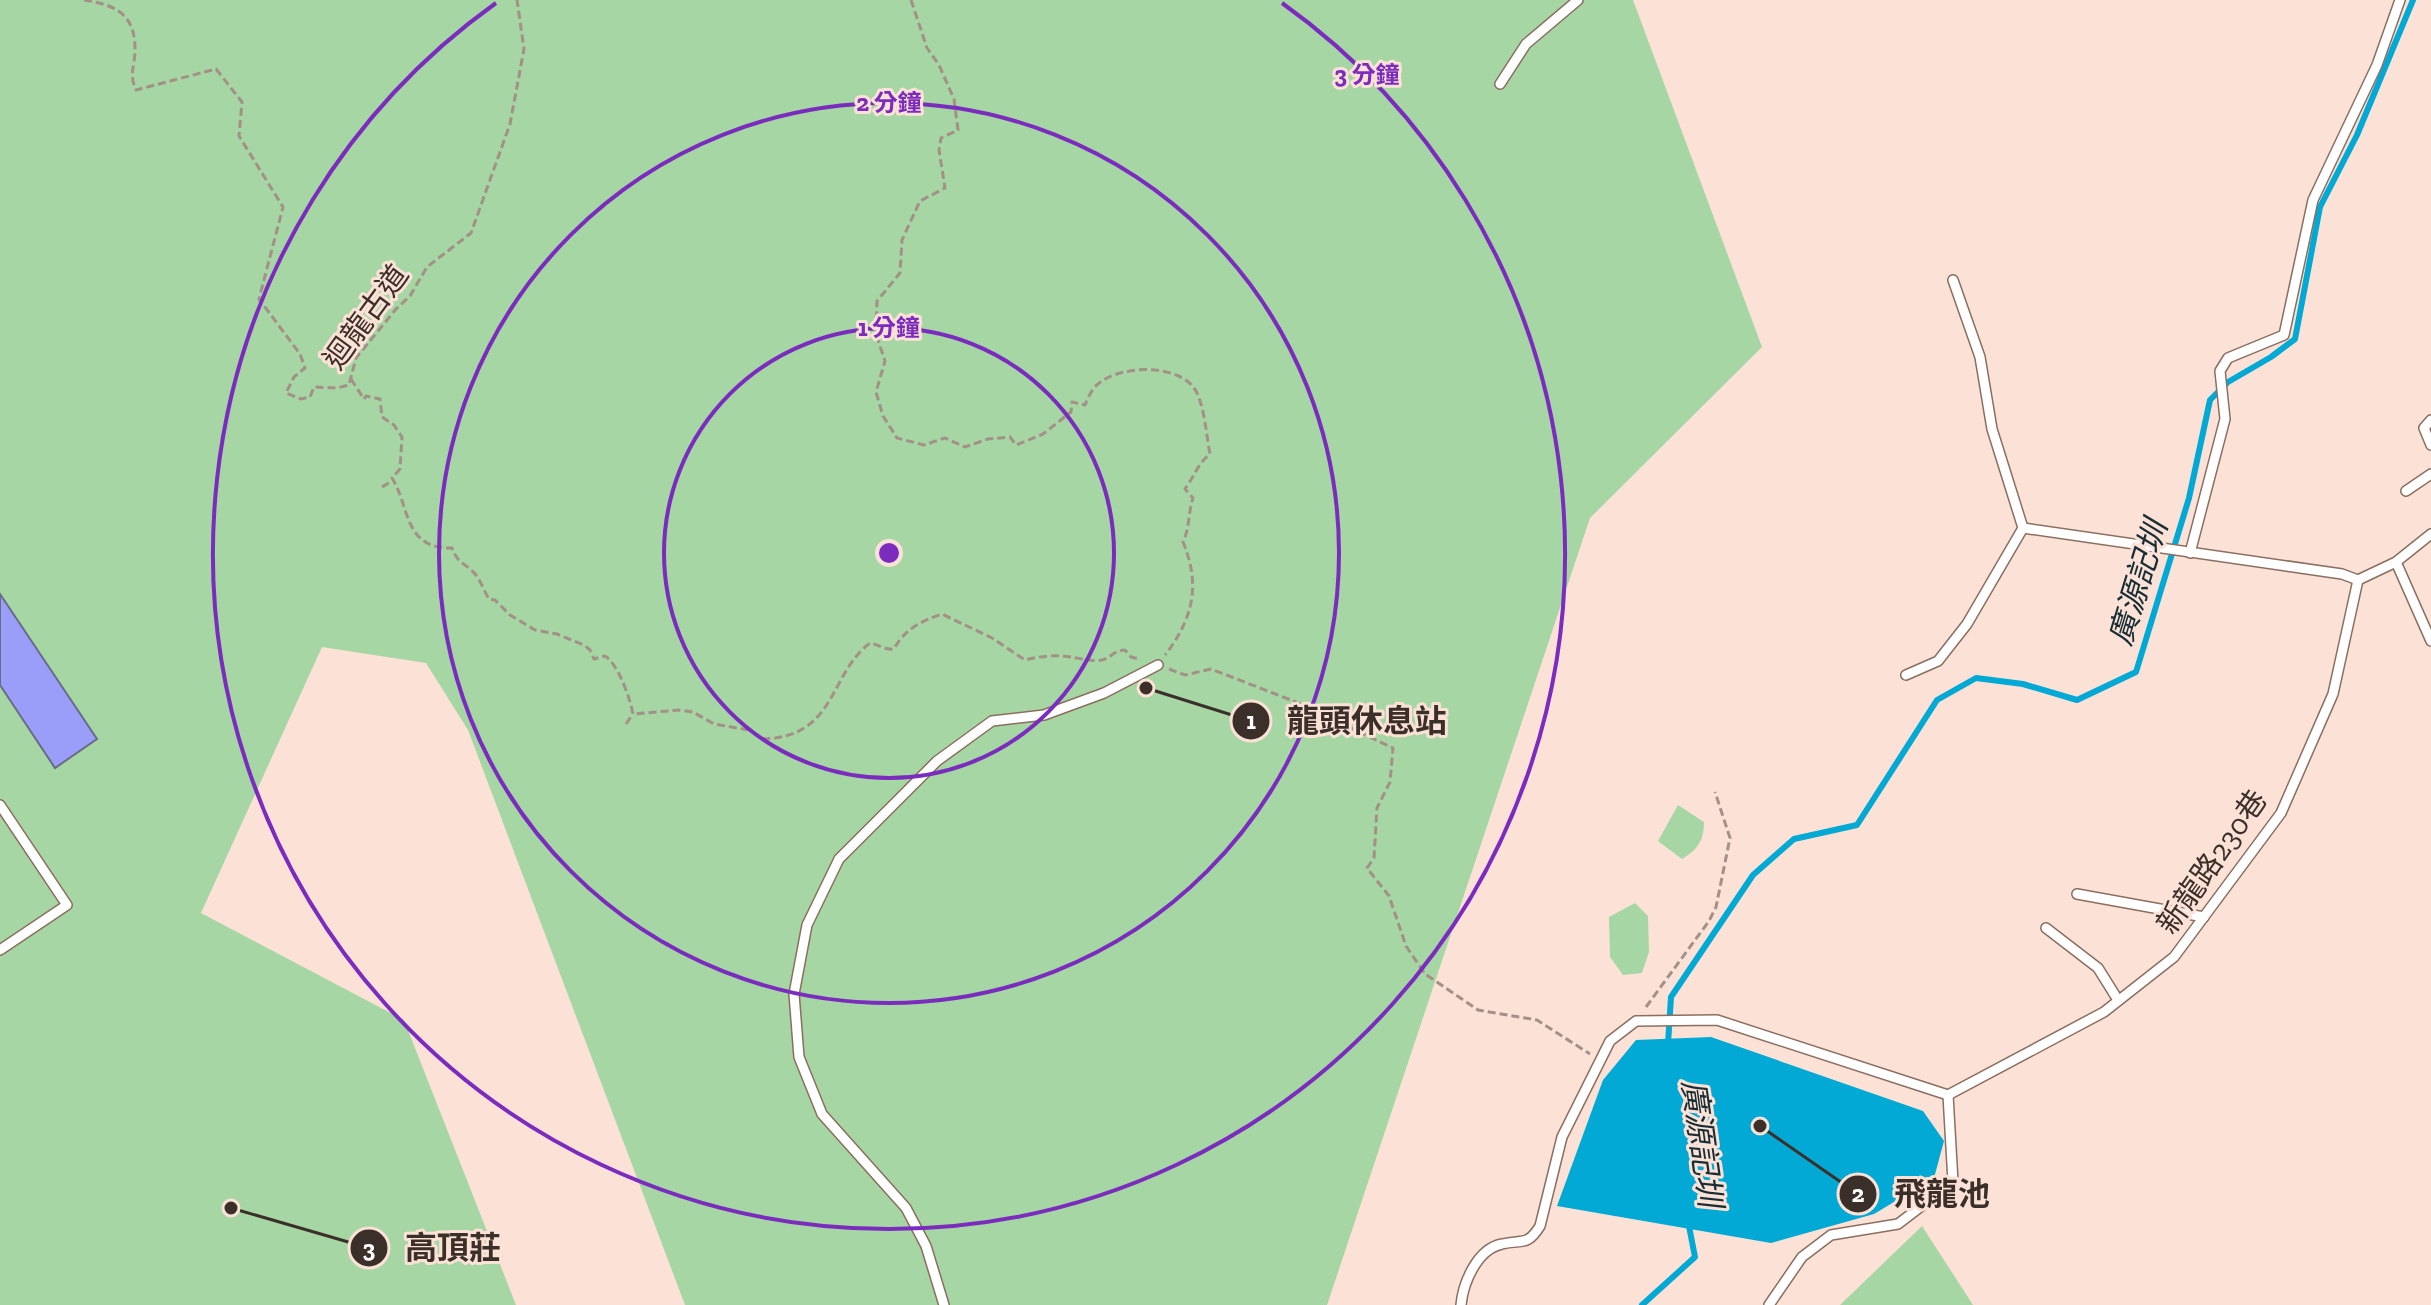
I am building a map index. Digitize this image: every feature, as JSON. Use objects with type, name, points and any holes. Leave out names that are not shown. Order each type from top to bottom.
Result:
[{"type":"lane","points":[[1500,84],[1526,44],[1578,0]]},
{"type":"lane","points":[[2186,552],[2225,419],[2220,371],[2228,358],[2284,335],[2313,200],[2377,65],[2400,0]]},
{"type":"lane","points":[[1906,675],[1938,661],[1967,624],[2023,528],[1992,429],[1980,357],[1953,280]]},
{"type":"lane","points":[[2431,420],[2424,428],[2431,445]]},
{"type":"lane","points":[[2406,491],[2431,474]]},
{"type":"lane","points":[[2023,528],[2342,574],[2358,580],[2396,562],[2431,534]]},
{"type":"lane","points":[[2396,562],[2431,641]]},
{"type":"lane","name":"新龍路230巷","points":[[1948,1095],[2104,1012],[2174,957],[2281,813],[2333,694],[2358,580]]},
{"type":"lane","points":[[944,1305],[926,1246],[906,1208],[822,1114],[799,1057],[794,994],[807,925],[839,859],[937,761],[992,721],[1044,715],[1104,693],[1158,665]]},
{"type":"lane","points":[[0,805],[67,905],[0,950]]},
{"type":"lane","points":[[2077,894],[2204,917]]},
{"type":"lane","points":[[2046,928],[2098,968],[2118,1000]]},
{"type":"lane","points":[[1461,1305],[1474,1266],[1488,1250],[1502,1244],[1521,1243],[1533,1237],[1540,1226],[1562,1137],[1610,1041],[1636,1021],[1659,1020],[1717,1020],[1948,1095],[1953,1182],[1898,1224],[1831,1235],[1802,1257],[1769,1305]]},
{"type":"path","name":"迴龍古道","points":[[84,0],[104,3],[122,12],[135,30],[131,78],[136,90],[216,69],[242,102],[239,136],[283,207],[259,299],[300,354],[305,368],[294,377],[286,393],[301,399],[310,397],[314,387],[349,385],[356,358],[410,296],[427,267],[471,233],[510,124],[524,49],[517,0]]},
{"type":"path","points":[[911,0],[927,48],[939,65],[954,99],[958,130],[941,138],[939,150],[945,188],[920,201],[902,240],[900,273],[877,301],[876,334],[885,361],[876,392],[883,416],[897,438],[924,445],[945,438],[965,447],[988,439],[1010,437],[1016,445],[1043,434],[1071,412],[1072,402],[1085,405],[1095,386],[1126,371],[1146,370],[1181,375],[1196,390],[1210,454],[1199,462],[1197,473],[1185,489],[1193,498],[1188,512],[1189,529],[1183,542],[1193,570],[1189,613],[1179,637],[1158,665]]},
{"type":"path","points":[[351,379],[361,398],[380,399],[382,417],[394,425],[402,437],[400,469],[392,481],[382,487]]},
{"type":"path","points":[[392,481],[396,484],[408,522],[414,530],[428,544],[439,549],[452,548],[460,564],[472,570],[479,579],[489,599],[495,600],[510,615],[535,630],[557,634],[584,645],[594,659],[605,656],[613,661],[631,703],[633,714],[626,724]]},
{"type":"path","points":[[633,714],[679,710],[693,712],[714,724],[749,730],[764,739],[788,734],[806,728],[831,701],[852,664],[870,643],[886,650],[894,649],[912,627],[942,614],[992,638],[1025,660],[1067,656],[1104,660],[1117,650],[1125,650],[1131,657],[1185,675],[1211,669],[1296,702],[1393,748],[1390,782],[1377,808],[1374,858],[1367,868],[1389,896],[1406,946],[1425,974],[1478,1010],[1537,1020],[1600,1060]]},
{"type":"path","points":[[1636,1021],[1716,907],[1730,838],[1715,792]]},
{"type":"green space","points":[[0,0],[1633,0],[1762,347],[1590,518],[1327,1305],[685,1305],[468,730],[426,663],[322,647],[201,913],[404,1020],[516,1305],[0,1305]]},
{"type":"green space","points":[[1678,805],[1704,822],[1699,844],[1682,859],[1658,841]]},
{"type":"green space","points":[[1635,903],[1648,916],[1649,952],[1642,973],[1623,975],[1610,957],[1609,917]]},
{"type":"green space","points":[[1922,1226],[1973,1305],[1840,1305]]},
{"type":"water","points":[[1711,1037],[1923,1111],[1944,1141],[1934,1178],[1874,1214],[1771,1243],[1557,1206],[1603,1080],[1636,1040]]},
{"type":"building","points":[[0,594],[97,739],[55,768],[0,685]]},
{"type":"waterway","name":"廣源記圳","points":[[1668,1044],[1671,997],[1753,875],[1794,839],[1857,825],[1937,700],[1976,678],[2023,684],[2077,700],[2136,672],[2189,498],[2210,400],[2228,382],[2295,339],[2320,207],[2357,135],[2413,0]]},
{"type":"waterway","name":"廣源記圳","points":[[1642,1305],[1695,1257],[1688,1221]]},
{"type":"place","name":"龍頭休息站","points":[[1146,688]]},
{"type":"place","name":"飛龍池","points":[[1760,1126]]},
{"type":"place","name":"高頂莊","points":[[231,1208]]}]
